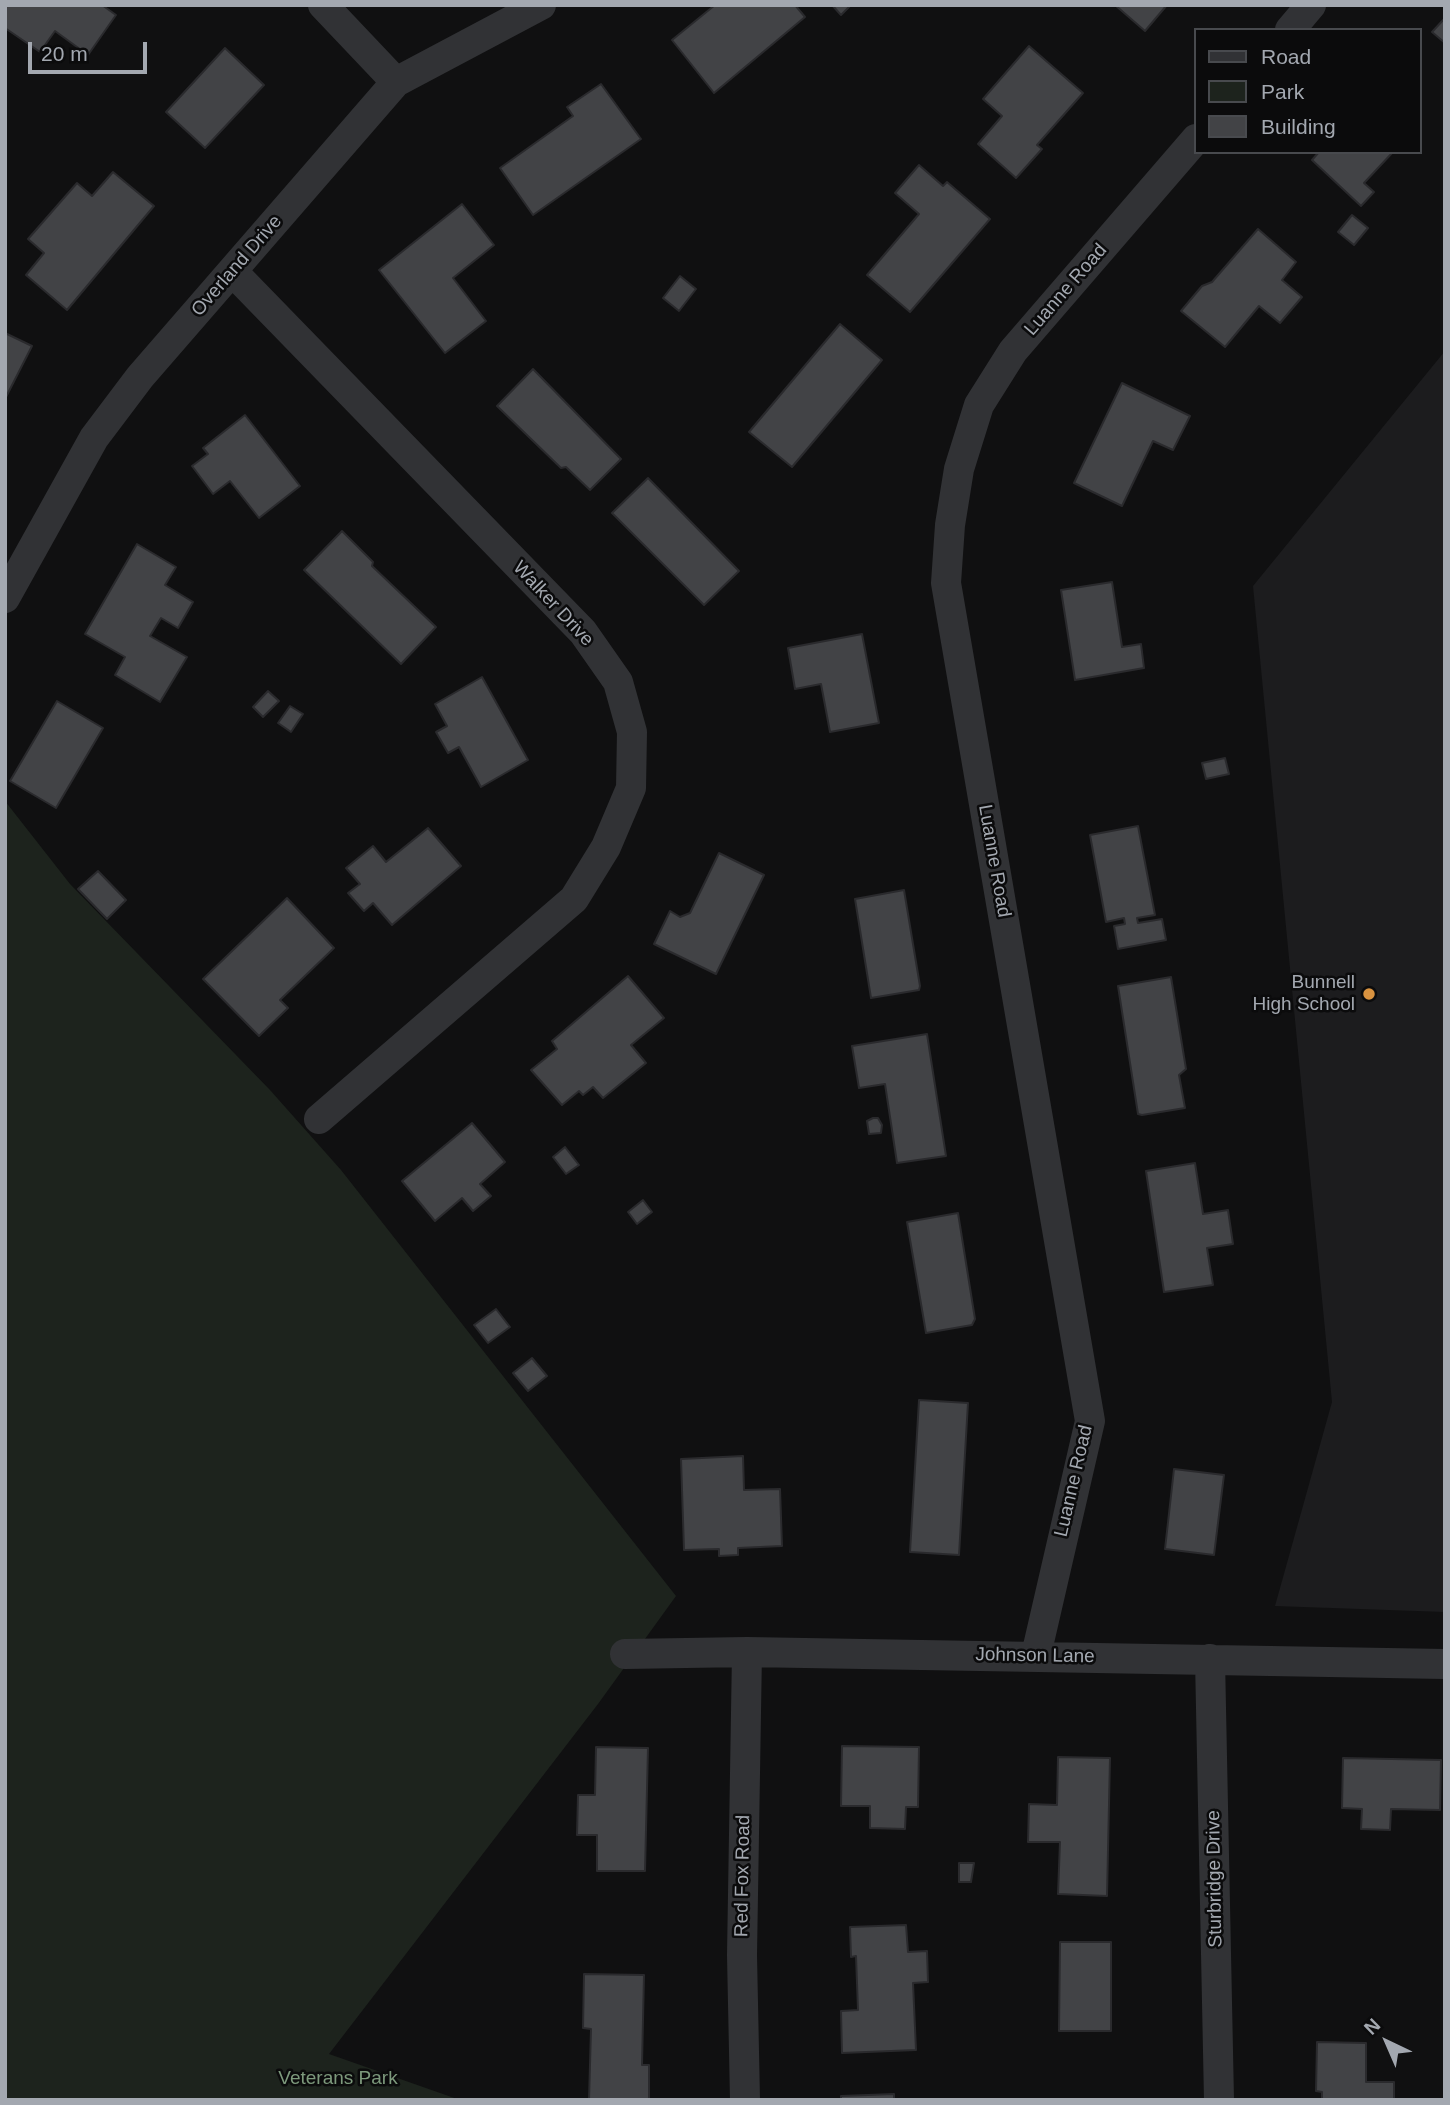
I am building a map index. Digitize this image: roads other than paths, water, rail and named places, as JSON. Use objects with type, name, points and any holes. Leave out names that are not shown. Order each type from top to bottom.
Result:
[{"type":"street","points":[[323,5],[396,82]]},
{"type":"street","name":"Overland Drive","points":[[5,597],[94,438],[140,377],[396,82],[541,5]]},
{"type":"street","points":[[1292,28],[1311,5]]},
{"type":"street","name":"Luanne Road","points":[[1035,1655],[1090,1421],[946,583],[950,525],[959,469],[979,405],[1013,351],[1194,141]]},
{"type":"street","name":"Walker Drive","points":[[233,272],[583,632],[618,681],[632,732],[631,788],[606,847],[574,899],[319,1119]]},
{"type":"street","name":"Johnson Lane","points":[[625,1654],[747,1652],[1035,1655],[1445,1664]]},
{"type":"street","name":"Red Fox Road","points":[[744,2100],[742,1955],[747,1652]]},
{"type":"street","name":"Sturbridge Drive","points":[[1210,1659],[1219,2100]]},
{"type":"place","name":"Bunnell High School","points":[[1369,994]]},
{"type":"park label","name":"Veterans Park","points":[[338,2079]]}]
